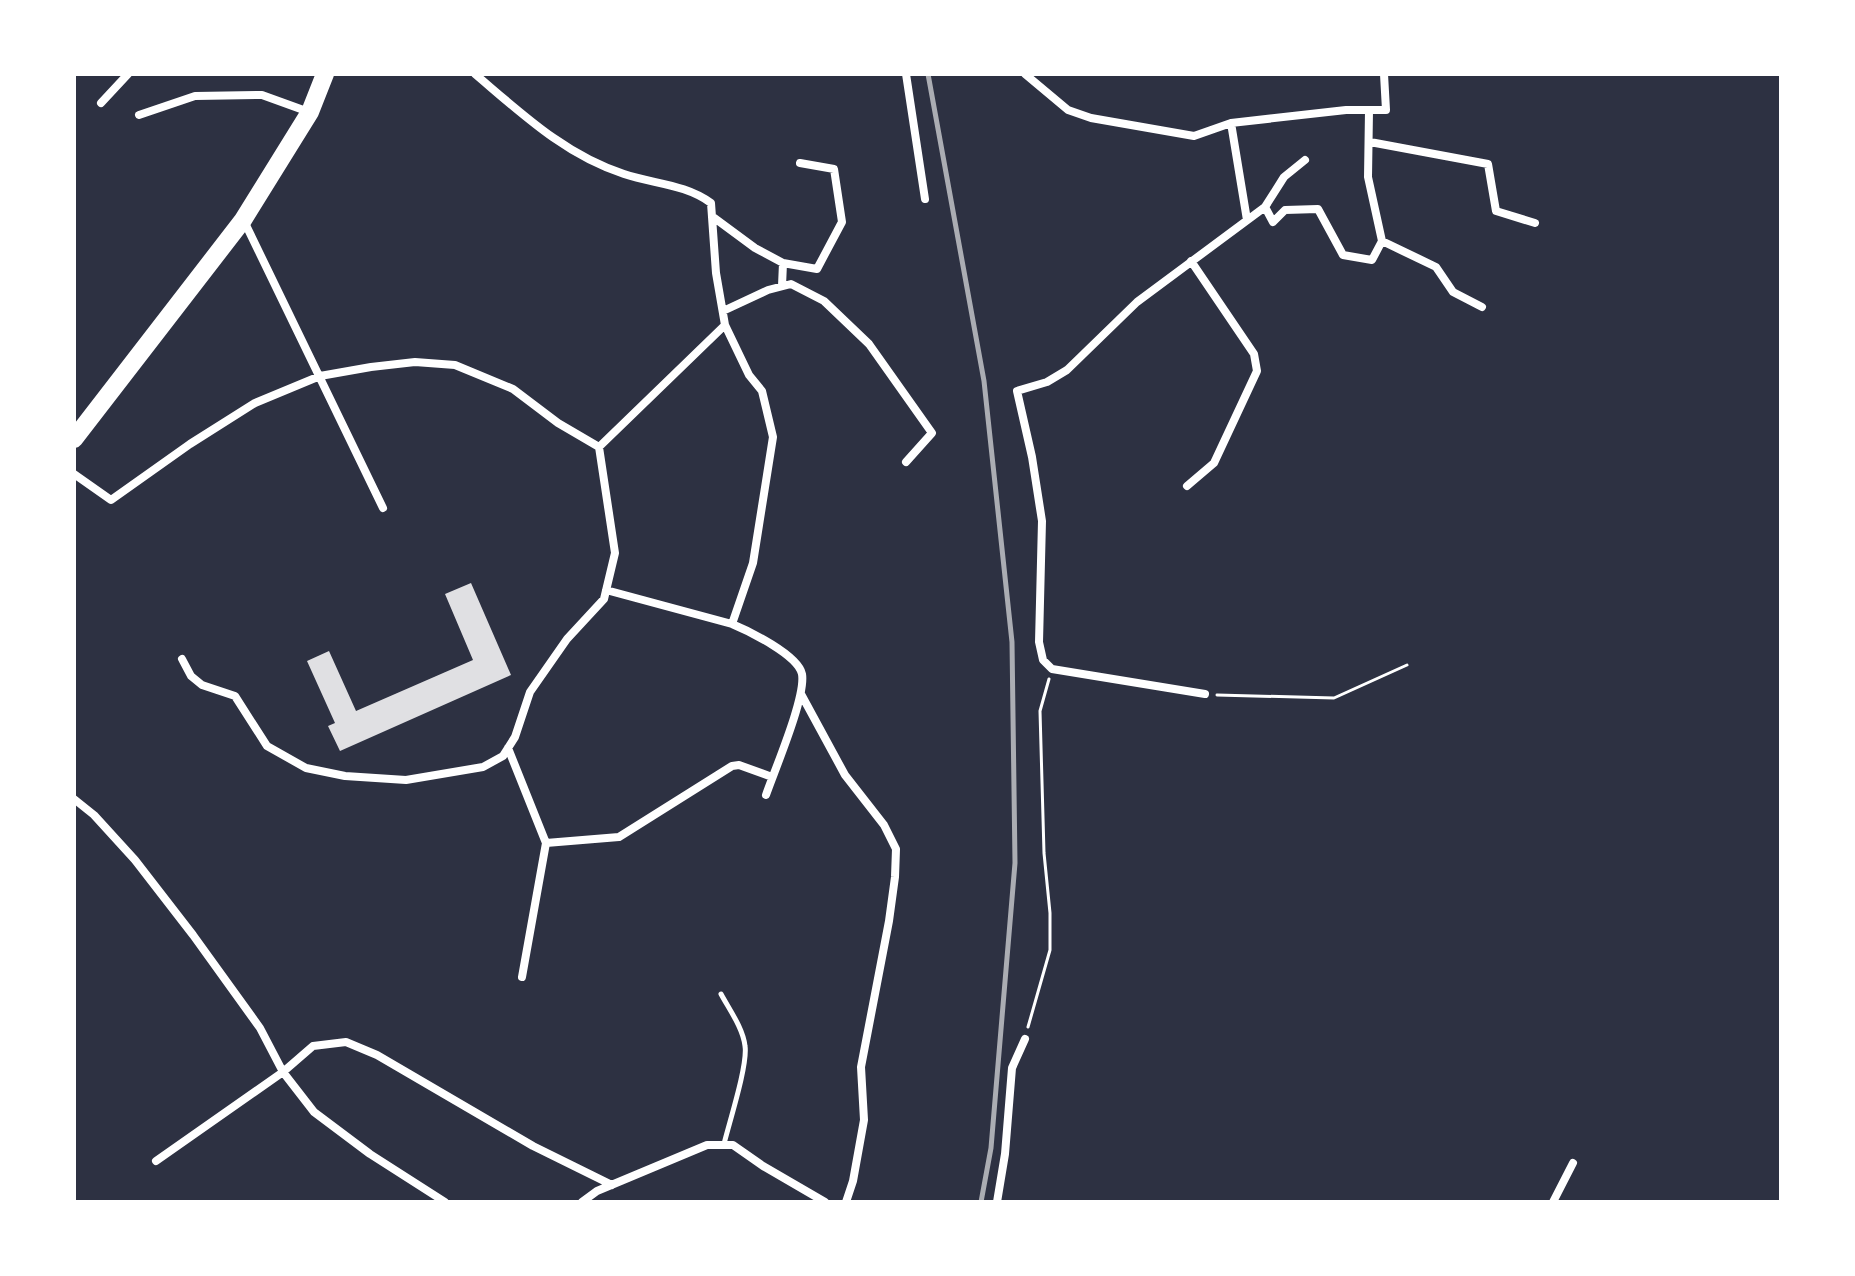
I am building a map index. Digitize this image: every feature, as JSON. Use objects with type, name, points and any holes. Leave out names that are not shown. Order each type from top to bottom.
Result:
[{"type":"highway","points":[[74,439],[243,220],[310,112],[325,74]]},
{"type":"street","points":[[101,103],[128,74]]},
{"type":"street","points":[[475,74],[543,132],[586,158],[623,174],[695,191],[711,203],[716,273],[725,325],[749,375],[762,391],[773,437],[753,563],[732,624]]},
{"type":"street","points":[[906,74],[925,199]]},
{"type":"street","points":[[1025,74],[1068,110],[1091,118],[1194,136],[1231,123],[1346,110],[1386,110],[1384,74]]},
{"type":"street","points":[[139,115],[195,96],[262,95],[310,112]]},
{"type":"street","points":[[1265,207],[1273,222],[1285,210],[1318,209],[1343,255],[1372,260],[1382,241],[1368,177],[1369,111]]},
{"type":"street","points":[[1231,123],[1247,220]]},
{"type":"street","points":[[1370,142],[1488,164],[1496,211],[1535,223]]},
{"type":"street","points":[[1205,694],[1052,669],[1043,660],[1039,642],[1042,521],[1017,391],[1047,382],[1067,370],[1137,302],[1265,207],[1284,177],[1305,160]]},
{"type":"street","points":[[713,217],[755,248],[783,263],[817,269],[842,222],[834,169],[800,163]]},
{"type":"street","points":[[243,220],[383,508]]},
{"type":"street","points":[[1382,241],[1436,267],[1453,292],[1482,307]]},
{"type":"street","points":[[1187,486],[1214,463],[1257,371],[1254,354],[1191,261]]},
{"type":"street","points":[[782,286],[783,263]]},
{"type":"street","points":[[723,311],[768,290],[791,284],[824,301],[869,344],[932,433],[906,462]]},
{"type":"street","points":[[599,447],[725,325]]},
{"type":"street","points":[[74,474],[111,500],[255,403],[320,376],[415,362],[455,365],[513,389],[558,423],[599,447]]},
{"type":"street","points":[[182,659],[191,676],[202,685],[235,696],[267,746],[306,768],[345,776],[406,780],[483,767],[503,756],[515,737],[530,692],[567,639],[604,599],[615,553],[599,447]]},
{"type":"street","points":[[606,590],[732,624],[794,659],[802,673],[801,694],[766,795]]},
{"type":"street","points":[[801,694],[845,775],[884,825],[896,849],[889,921],[861,1067],[864,1120],[846,1202]]},
{"type":"street","points":[[508,748],[546,843],[522,977]]},
{"type":"street","points":[[546,843],[619,837],[732,766],[739,765],[772,777]]},
{"type":"street","points":[[74,799],[94,815],[135,860],[184,922],[260,1028],[283,1072],[314,1112],[370,1154],[445,1202]]},
{"type":"street","points":[[997,1202],[1005,1154],[1012,1068],[1025,1039]]},
{"type":"street","points":[[156,1161],[283,1072],[313,1046],[346,1042],[377,1055],[533,1146],[612,1185]]},
{"type":"street","points":[[582,1202],[612,1185],[707,1145],[733,1145],[825,1202]]},
{"type":"street","points":[[1553,1202],[1573,1163]]},
{"type":"lane","points":[[721,994],[745,1046],[724,1145]]},
{"type":"path","points":[[1205,694],[1334,698],[1407,665]]},
{"type":"path","points":[[1025,1039],[1050,950],[1040,711],[1052,669]]},
{"type":"building","points":[[471,583],[511,675],[340,751],[328,726],[335,723],[307,661],[329,651],[356,711],[473,660],[445,594]]},
{"type":"railway","points":[[928,74],[984,381],[1012,642],[1015,863],[991,1148],[981,1202]]}]
